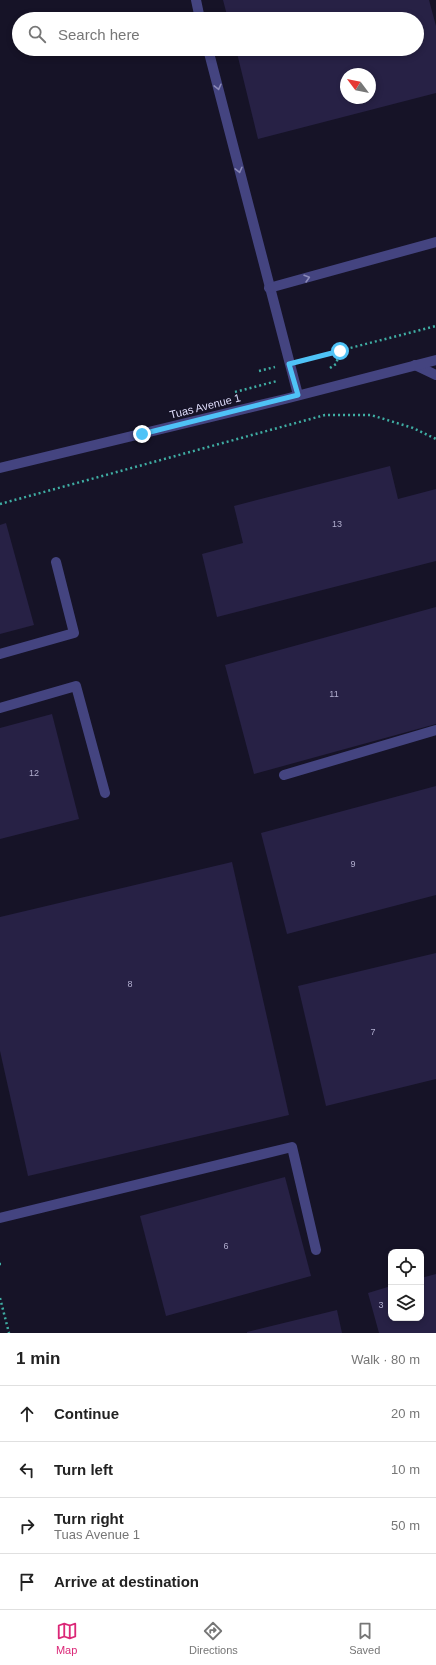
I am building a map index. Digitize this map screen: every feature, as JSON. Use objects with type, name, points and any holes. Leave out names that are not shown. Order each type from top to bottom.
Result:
[{"type":"street","points":[[196,0],[199,12]]},
{"type":"street","points":[[210,56],[298,395]]},
{"type":"street","points":[[269,288],[436,242]]},
{"type":"street","name":"Tuas Avenue 1","points":[[0,468],[436,360]]},
{"type":"street","points":[[415,365],[436,375]]},
{"type":"street","points":[[0,654],[74,633],[56,562]]},
{"type":"street","points":[[0,708],[76,686],[105,793]]},
{"type":"street","points":[[284,775],[436,730]]},
{"type":"street","points":[[0,1218],[292,1147],[316,1250]]},
{"type":"path","points":[[259,371],[436,326]]},
{"type":"path","points":[[0,504],[325,415],[371,415],[413,428],[436,439]]},
{"type":"path","points":[[0,1298],[9,1333]]},
{"type":"building","points":[[223,0],[429,0],[436,26],[436,93],[258,139],[238,56],[424,56],[424,12],[226,12]]},
{"type":"building","points":[[390,466],[398,499],[436,489],[436,561],[217,617],[202,554],[243,543],[234,506]]},
{"type":"building","points":[[6,523],[34,625],[0,634],[0,525]]},
{"type":"building","points":[[436,607],[436,724],[254,774],[225,665]]},
{"type":"building","points":[[52,714],[79,819],[0,839],[0,728]]},
{"type":"building","points":[[436,786],[436,895],[287,934],[261,833]]},
{"type":"building","points":[[232,862],[289,1115],[28,1176],[0,1051],[0,917]]},
{"type":"building","points":[[436,953],[436,1079],[326,1106],[298,986]]},
{"type":"building","points":[[285,1177],[311,1276],[166,1316],[140,1216]]},
{"type":"building","points":[[436,1274],[436,1333],[379,1333],[368,1293],[388,1287],[388,1321],[424,1321],[424,1277]]},
{"type":"building","points":[[337,1310],[342,1333],[247,1333],[247,1332]]},
{"type":"route","points":[[142,434],[298,395],[289,364],[340,351]]}]
